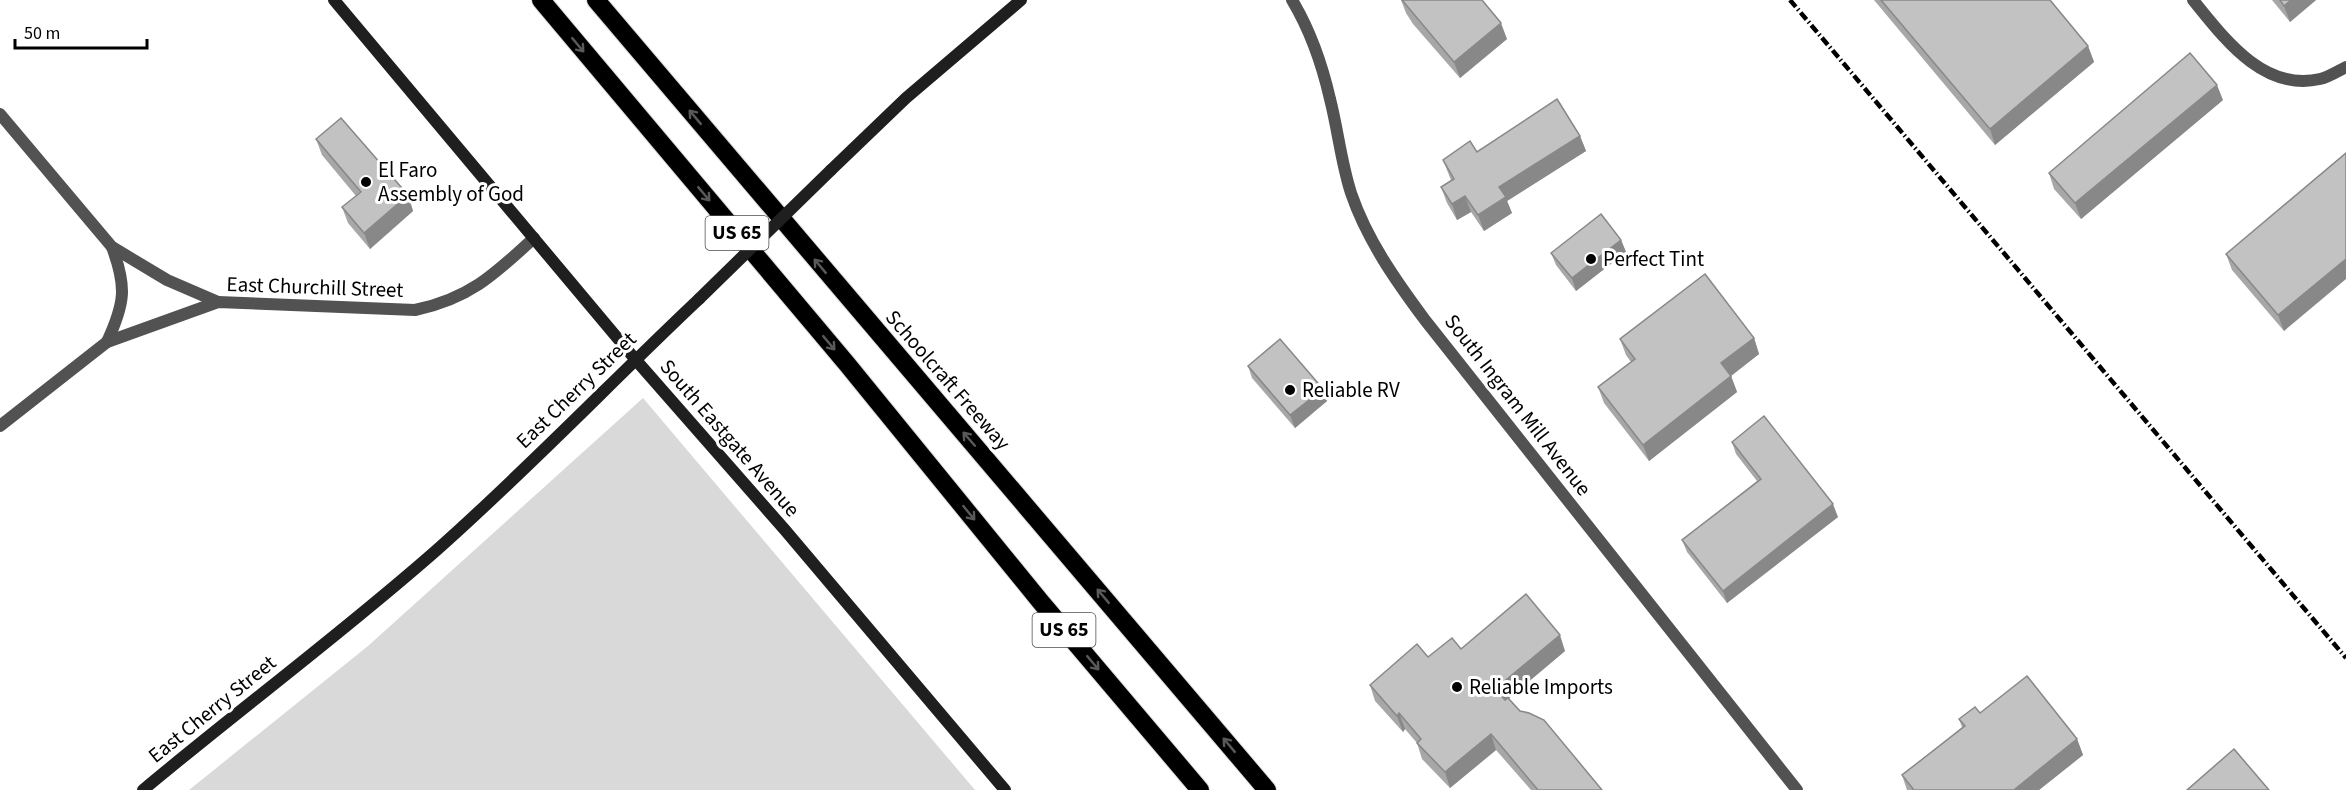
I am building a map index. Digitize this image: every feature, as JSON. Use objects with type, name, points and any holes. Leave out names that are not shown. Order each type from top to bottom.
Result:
[{"type":"highway","name":"US 65","points":[[541,0],[862,382],[1040,601],[1200,790]]},
{"type":"highway","name":"Schoolcraft Freeway","points":[[596,0],[1267,790]]},
{"type":"street","name":"South Eastgate Avenue","points":[[334,0],[635,359],[792,539],[1005,790]]},
{"type":"street","name":"East Cherry Street","points":[[143,790],[368,609],[440,548],[501,492],[635,359],[906,98],[1021,0]]},
{"type":"street","name":"South Ingram Mill Avenue","points":[[1292,0],[1312,39],[1322,67],[1352,195],[1378,252],[1397,283],[1797,790]]},
{"type":"street","points":[[2193,0],[2227,42],[2256,67],[2292,81],[2321,78],[2346,67]]},
{"type":"street","points":[[0,114],[112,247],[122,272],[123,296],[119,316],[107,342]]},
{"type":"street","name":"East Churchill Street","points":[[0,426],[107,342],[218,302],[415,310],[441,305],[467,292],[495,273],[534,238]]},
{"type":"street","points":[[112,247],[166,280],[218,302]]},
{"type":"shaded area","points":[[643,398],[975,790],[189,790],[368,646]]},
{"type":"building","points":[[1402,0],[1482,0],[1501,23],[1454,62]]},
{"type":"building","points":[[1881,0],[2050,0],[2088,46],[1990,129]]},
{"type":"building","points":[[2280,0],[2291,0],[2284,6]]},
{"type":"building","points":[[2190,53],[2217,85],[2075,203],[2049,173]]},
{"type":"building","points":[[1557,99],[1580,136],[1499,187],[1506,197],[1478,215],[1465,196],[1452,204],[1441,187],[1454,179],[1443,160],[1470,141],[1477,152]]},
{"type":"building","name":"El Faro Assembly of God","points":[[341,118],[408,195],[364,233],[342,207],[361,192],[316,139]]},
{"type":"building","points":[[2346,153],[2346,259],[2278,315],[2226,254]]},
{"type":"building","points":[[1601,214],[1621,240],[1572,278],[1551,253]]},
{"type":"building","points":[[1705,274],[1754,338],[1721,363],[1731,376],[1643,445],[1598,387],[1635,359],[1620,339]]},
{"type":"building","name":"Reliable RV","points":[[1280,339],[1323,389],[1290,415],[1248,366]]},
{"type":"building","points":[[1764,416],[1833,504],[1723,591],[1682,540],[1761,479],[1732,442]]},
{"type":"building","name":"Reliable Imports","points":[[1526,594],[1560,635],[1495,689],[1505,700],[1508,698],[1520,711],[1544,720],[1602,790],[1538,790],[1491,734],[1445,772],[1417,743],[1421,739],[1399,713],[1397,716],[1370,685],[1417,644],[1428,657],[1452,638],[1461,649]]},
{"type":"building","points":[[2027,676],[2077,739],[2015,790],[1914,790],[1902,775],[1965,726],[1959,719],[1975,707],[1980,713]]},
{"type":"building","points":[[2234,749],[2269,790],[2187,790]]},
{"type":"railway","points":[[1790,0],[2346,658]]},
{"type":"place","name":"El Faro Assembly of God","points":[[366,182]]},
{"type":"place","name":"Perfect Tint","points":[[1591,259]]},
{"type":"place","name":"Reliable RV","points":[[1290,390]]},
{"type":"place","name":"Reliable Imports","points":[[1457,687]]}]
